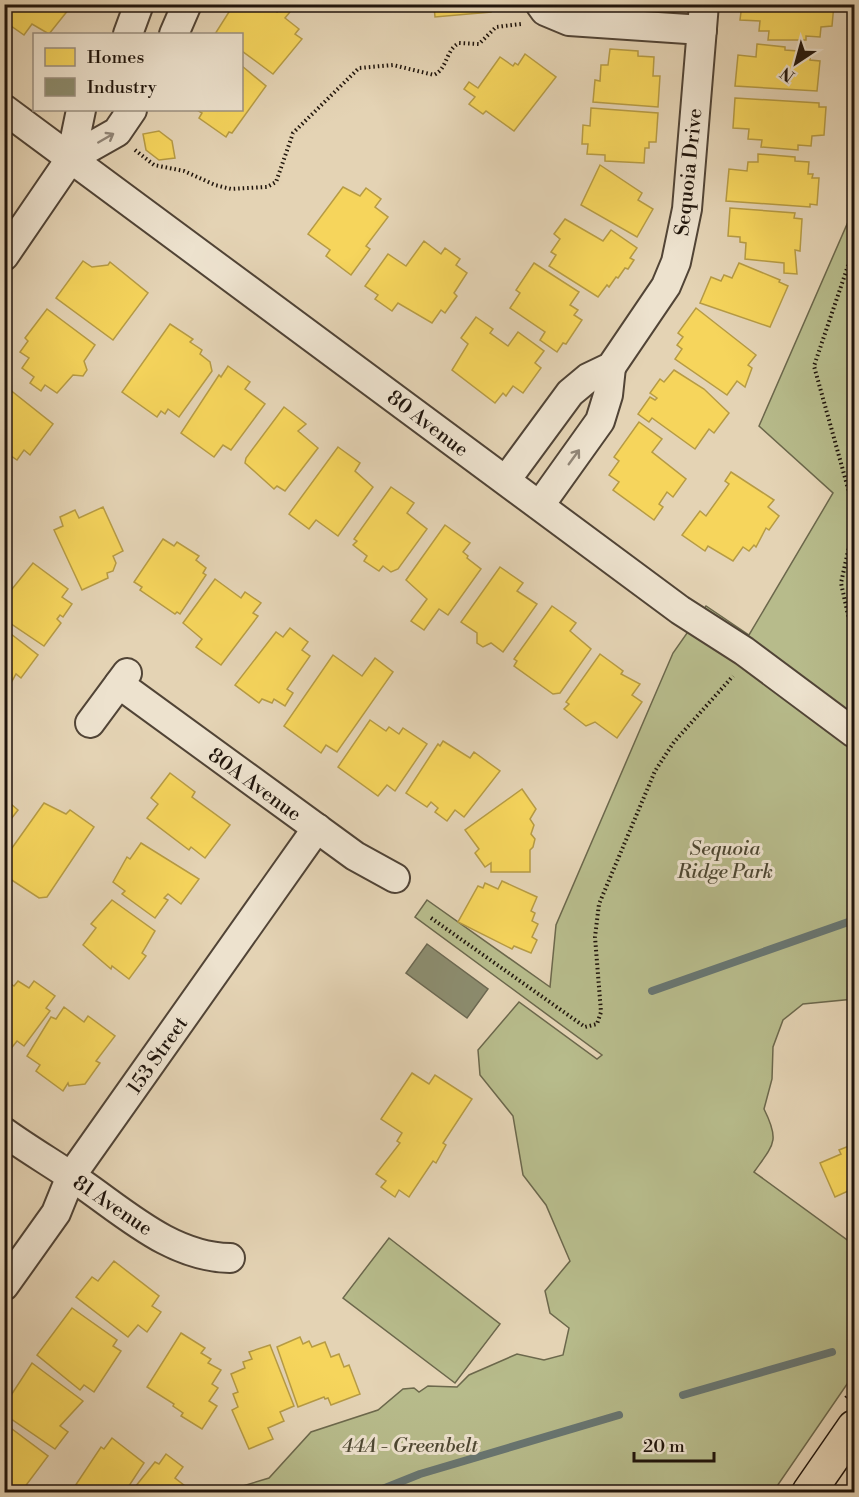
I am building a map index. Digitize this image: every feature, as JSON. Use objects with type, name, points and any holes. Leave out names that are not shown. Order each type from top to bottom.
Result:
[{"type":"main road","points":[[809,1492],[855,1427]]},
{"type":"street","points":[[128,33],[139,4]]},
{"type":"street","points":[[174,33],[187,4]]},
{"type":"street","name":"Sequoia Drive","points":[[533,13],[545,11],[568,21],[703,17],[687,210],[681,245],[666,286],[611,367],[608,395],[600,421],[540,505]]},
{"type":"street","name":"80 Avenue","points":[[4,109],[680,610],[767,669],[854,734]]},
{"type":"street","points":[[4,256],[71,158],[81,111]]},
{"type":"street","points":[[71,158],[117,132],[131,111]]},
{"type":"street","name":"Sequoia Drive","points":[[506,480],[570,393],[588,378],[611,367]]},
{"type":"street","name":"80A Avenue","points":[[90,723],[123,678],[355,856],[395,878]]},
{"type":"street","name":"153 Street","points":[[4,1286],[56,1214],[71,1176],[317,828]]},
{"type":"street","name":"81 Avenue","points":[[4,1132],[169,1243],[194,1253],[230,1258]]},
{"type":"path","points":[[128,144],[154,165],[184,171],[215,185],[231,189],[263,187],[276,182],[288,141],[299,125],[359,68],[393,65],[434,75],[443,68],[448,51],[459,43],[479,44],[496,27],[520,25],[533,13]]},
{"type":"path","points":[[855,248],[814,366],[855,510]]},
{"type":"path","points":[[854,734],[852,633],[841,583],[855,524]]},
{"type":"path","points":[[431,918],[585,1028],[597,1024],[601,1012],[595,960],[599,904],[655,771],[674,742],[733,675]]},
{"type":"green space","points":[[854,182],[854,999],[803,1004],[783,1020],[773,1047],[772,1079],[764,1109],[772,1128],[772,1142],[754,1172],[854,1245],[854,1374],[773,1492],[223,1492],[269,1478],[311,1432],[378,1410],[403,1389],[414,1388],[419,1392],[428,1386],[457,1387],[469,1375],[517,1354],[544,1360],[563,1355],[569,1328],[550,1313],[545,1291],[570,1261],[546,1205],[523,1175],[513,1116],[480,1075],[478,1050],[519,1002],[597,1059],[602,1055],[415,917],[427,900],[550,987],[556,925],[673,653],[706,606],[749,635],[833,493],[759,426],[851,215]]},
{"type":"green space","points":[[389,1238],[500,1324],[455,1383],[343,1298]]},
{"type":"building: Homes","points":[[4,4],[73,4],[50,33],[32,24],[24,35],[4,21]]},
{"type":"building: Homes","points":[[234,4],[267,4],[277,12],[281,6],[290,12],[285,18],[299,29],[295,34],[302,39],[273,74],[243,52],[243,33],[216,33]]},
{"type":"building: Homes","points":[[405,4],[490,4],[491,12],[435,17],[434,6],[405,9]]},
{"type":"building: Homes","points":[[742,4],[834,4],[832,26],[821,27],[820,37],[806,36],[806,40],[768,40],[769,31],[759,31],[760,21],[740,20]]},
{"type":"building: Homes","points":[[757,44],[785,47],[785,50],[811,52],[810,60],[820,61],[817,91],[735,86],[738,55],[756,57]]},
{"type":"building: Homes","points":[[610,49],[638,51],[638,56],[654,57],[653,76],[660,76],[658,107],[593,102],[595,80],[600,81],[601,65],[608,65]]},
{"type":"building: Homes","points":[[525,54],[556,77],[514,131],[486,111],[483,114],[469,104],[475,97],[464,89],[469,82],[478,88],[500,57],[513,66],[515,63],[518,65]]},
{"type":"building: Homes","points":[[243,67],[266,86],[232,133],[229,132],[226,137],[199,118],[202,113],[199,111],[243,111]]},
{"type":"building: Homes","points":[[735,98],[819,103],[819,107],[826,107],[824,135],[812,136],[811,146],[798,145],[798,150],[761,147],[762,140],[748,139],[749,129],[733,128]]},
{"type":"building: Homes","points":[[591,108],[658,113],[656,142],[649,142],[649,148],[645,148],[644,163],[605,161],[605,155],[587,154],[588,144],[582,144],[583,125],[590,126]]},
{"type":"building: Homes","points":[[159,131],[172,141],[175,158],[159,160],[146,150],[143,134]]},
{"type":"building: Homes","points":[[758,154],[795,157],[795,161],[809,162],[808,174],[813,174],[812,178],[819,178],[817,205],[810,204],[810,207],[726,201],[729,169],[747,171],[748,162],[758,162]]},
{"type":"building: Homes","points":[[600,165],[642,193],[638,200],[653,209],[637,237],[581,205]]},
{"type":"building: Homes","points":[[343,187],[360,196],[366,188],[381,199],[375,207],[388,217],[366,246],[370,249],[351,275],[326,256],[330,250],[308,234]]},
{"type":"building: Homes","points":[[730,208],[795,213],[794,218],[802,219],[800,251],[795,250],[797,274],[784,273],[784,263],[745,259],[746,243],[740,242],[740,237],[728,236]]},
{"type":"building: Homes","points":[[565,219],[603,241],[611,230],[637,248],[630,258],[634,260],[628,269],[625,268],[598,297],[549,266],[556,255],[551,252],[560,239],[554,234]]},
{"type":"building: Homes","points":[[424,241],[441,254],[445,248],[460,259],[456,265],[467,273],[454,293],[457,296],[445,313],[441,310],[432,323],[398,303],[392,311],[375,299],[378,295],[365,286],[388,254],[406,266]]},
{"type":"building: Homes","points":[[83,261],[92,267],[108,265],[110,262],[148,293],[113,340],[56,298]]},
{"type":"building: Homes","points":[[534,263],[579,292],[570,305],[578,310],[574,315],[582,320],[566,344],[563,343],[557,352],[540,340],[545,332],[510,308],[520,293],[516,290]]},
{"type":"building: Homes","points":[[739,263],[780,280],[779,282],[788,286],[770,327],[700,303],[711,277],[721,281],[724,275],[732,278]]},
{"type":"building: Homes","points":[[696,308],[756,355],[748,365],[752,368],[745,387],[737,381],[727,395],[675,359],[682,349],[677,345],[683,337],[678,333]]},
{"type":"building: Homes","points":[[47,309],[95,345],[84,361],[87,370],[83,376],[73,375],[57,393],[45,385],[41,391],[30,383],[34,377],[22,368],[29,358],[20,352],[28,341],[25,338]]},
{"type":"building: Homes","points":[[476,317],[493,329],[490,333],[508,346],[518,332],[544,351],[535,363],[541,368],[523,393],[513,386],[506,396],[503,393],[495,403],[452,370],[468,344],[461,338]]},
{"type":"building: Homes","points":[[170,324],[193,339],[190,342],[202,350],[200,354],[210,362],[212,371],[179,417],[168,409],[165,414],[161,411],[157,417],[122,392]]},
{"type":"building: Homes","points":[[228,366],[250,382],[245,389],[265,404],[231,450],[223,445],[214,457],[181,433],[219,375],[221,377]]},
{"type":"building: Homes","points":[[674,370],[704,389],[729,413],[714,433],[709,429],[695,449],[652,418],[649,422],[638,414],[650,397],[655,400],[657,398],[650,393],[660,379],[664,382]]},
{"type":"building: Homes","points":[[4,385],[53,424],[30,455],[24,450],[17,460],[4,451]]},
{"type":"building: Homes","points":[[284,407],[306,424],[298,431],[318,448],[285,491],[277,486],[274,489],[245,463],[246,458]]},
{"type":"building: Homes","points":[[639,422],[662,439],[652,452],[686,479],[673,497],[667,492],[659,504],[663,507],[654,520],[613,490],[619,482],[609,475],[619,461],[614,457]]},
{"type":"building: Homes","points":[[338,447],[360,463],[355,471],[373,487],[338,536],[316,520],[309,529],[289,514]]},
{"type":"building: Homes","points":[[731,472],[774,500],[768,507],[779,516],[769,530],[766,528],[756,547],[754,545],[749,551],[743,547],[733,561],[708,546],[705,551],[682,535],[700,511],[706,516],[729,484],[725,481]]},
{"type":"building: Homes","points":[[391,487],[414,503],[407,513],[427,529],[398,569],[391,572],[383,566],[379,571],[364,561],[367,556],[353,545],[357,541],[354,539]]},
{"type":"building: Homes","points":[[103,507],[123,551],[113,556],[116,563],[113,571],[107,573],[108,578],[82,590],[54,530],[63,526],[60,517],[75,510],[79,518]]},
{"type":"building: Homes","points":[[445,525],[470,543],[463,552],[481,569],[448,615],[439,609],[424,630],[411,621],[427,599],[406,580]]},
{"type":"building: Homes","points":[[163,539],[174,546],[177,542],[199,556],[196,560],[206,568],[203,573],[206,575],[180,614],[177,612],[175,614],[140,590],[142,587],[134,582]]},
{"type":"building: Homes","points":[[33,563],[68,589],[62,597],[72,604],[63,617],[60,615],[57,619],[61,623],[44,646],[4,619],[4,592],[8,594]]},
{"type":"building: Homes","points":[[500,567],[523,583],[517,591],[537,604],[503,652],[491,643],[483,647],[477,643],[477,633],[461,622]]},
{"type":"building: Homes","points":[[215,579],[241,598],[245,592],[261,603],[253,613],[258,616],[221,665],[196,647],[202,639],[183,623]]},
{"type":"building: Homes","points":[[552,606],[576,623],[570,631],[591,649],[560,693],[553,694],[514,666],[517,661],[514,659]]},
{"type":"building: Homes","points":[[290,628],[308,642],[302,650],[310,656],[287,689],[293,693],[285,706],[274,699],[272,703],[262,699],[259,703],[235,685],[276,632],[283,637]]},
{"type":"building: Homes","points":[[11,634],[38,655],[21,678],[16,674],[5,694],[4,641]]},
{"type":"building: Homes","points":[[600,654],[623,671],[621,674],[640,684],[632,695],[642,702],[617,738],[595,722],[586,726],[564,709],[569,704],[566,702]]},
{"type":"building: Homes","points":[[333,655],[362,676],[375,658],[393,672],[337,752],[326,745],[321,753],[284,726]]},
{"type":"building: Homes","points":[[370,720],[386,731],[389,727],[399,734],[403,728],[427,744],[395,791],[387,785],[378,796],[338,767]]},
{"type":"building: Homes","points":[[443,741],[470,758],[474,752],[500,771],[464,817],[455,810],[447,821],[435,812],[438,808],[431,802],[427,807],[406,793],[438,744],[440,746]]},
{"type":"building: Homes","points":[[170,773],[195,792],[192,797],[230,825],[205,858],[191,847],[189,850],[147,818],[158,804],[151,798]]},
{"type":"building: Homes","points":[[522,789],[536,809],[530,819],[534,825],[531,834],[535,839],[530,850],[530,872],[491,872],[491,863],[485,867],[475,853],[479,849],[465,830]]},
{"type":"building: Homes","points":[[4,798],[18,810],[4,828]]},
{"type":"building: Homes","points":[[44,803],[66,814],[70,810],[94,827],[47,897],[39,898],[4,875],[4,863],[9,856],[7,855]]},
{"type":"building: Homes","points":[[141,843],[199,879],[181,904],[168,894],[164,898],[168,900],[155,918],[122,894],[125,891],[113,882],[127,857],[130,859]]},
{"type":"building: Homes","points":[[502,881],[537,897],[531,911],[535,913],[532,921],[538,924],[532,937],[537,940],[531,953],[514,946],[512,949],[458,922],[478,886],[483,888],[485,883],[498,889]]},
{"type":"building: Homes","points":[[112,900],[155,931],[142,953],[146,956],[129,979],[112,966],[111,969],[83,945],[96,928],[91,924]]},
{"type":"building: Homes","points":[[4,979],[14,986],[18,981],[29,988],[34,981],[55,996],[46,1008],[50,1011],[24,1046],[17,1041],[9,1051],[4,1048]]},
{"type":"building: Homes","points":[[64,1007],[84,1022],[88,1016],[115,1036],[96,1061],[100,1063],[85,1084],[69,1086],[68,1083],[63,1091],[36,1071],[40,1065],[27,1056],[51,1017],[56,1019]]},
{"type":"building: Homes","points":[[412,1073],[429,1084],[435,1075],[472,1099],[443,1143],[446,1145],[436,1163],[433,1161],[409,1197],[399,1190],[395,1197],[381,1187],[386,1181],[376,1174],[400,1143],[397,1141],[402,1133],[381,1119]]},
{"type":"building: Homes","points":[[854,1144],[854,1195],[849,1195],[848,1191],[835,1197],[820,1163],[841,1154],[839,1150]]},
{"type":"building: Homes","points":[[114,1261],[159,1296],[152,1306],[161,1312],[147,1332],[138,1325],[128,1337],[76,1297],[92,1277],[98,1281]]},
{"type":"building: Homes","points":[[72,1308],[117,1340],[113,1346],[121,1351],[94,1392],[84,1385],[80,1390],[37,1355]]},
{"type":"building: Homes","points":[[181,1333],[205,1348],[201,1353],[211,1359],[208,1363],[221,1370],[212,1384],[218,1388],[209,1401],[217,1406],[202,1429],[181,1416],[183,1413],[173,1406],[174,1404],[147,1387]]},
{"type":"building: Homes","points":[[300,1337],[303,1344],[309,1341],[312,1347],[325,1342],[331,1357],[339,1354],[344,1367],[349,1365],[360,1394],[331,1405],[328,1398],[324,1397],[298,1407],[277,1347]]},
{"type":"building: Homes","points":[[270,1345],[294,1406],[280,1412],[284,1421],[268,1428],[273,1439],[249,1449],[232,1410],[238,1407],[233,1394],[238,1392],[231,1374],[245,1368],[243,1362],[252,1359],[249,1352]]},
{"type":"building: Homes","points":[[32,1363],[83,1401],[60,1426],[68,1432],[55,1449],[4,1414],[4,1406]]},
{"type":"building: Homes","points":[[4,1423],[48,1456],[21,1492],[13,1492],[4,1485]]},
{"type":"building: Homes","points":[[112,1438],[144,1463],[125,1492],[71,1492],[101,1447],[104,1449]]},
{"type":"building: Homes","points":[[166,1454],[183,1467],[175,1478],[189,1489],[186,1492],[131,1492],[155,1462],[159,1464]]},
{"type":"building: Industry","points":[[427,944],[488,989],[467,1018],[406,973]]},
{"type":"waterway","points":[[652,991],[854,920]]},
{"type":"waterway","points":[[683,1395],[832,1352]]},
{"type":"waterway","points":[[375,1492],[420,1474],[619,1415]]},
{"type":"park label","name":"Sequoia Ridge Park","points":[[725,860]]},
{"type":"park label","name":"44A - Greenbelt","points":[[410,1445]]}]
